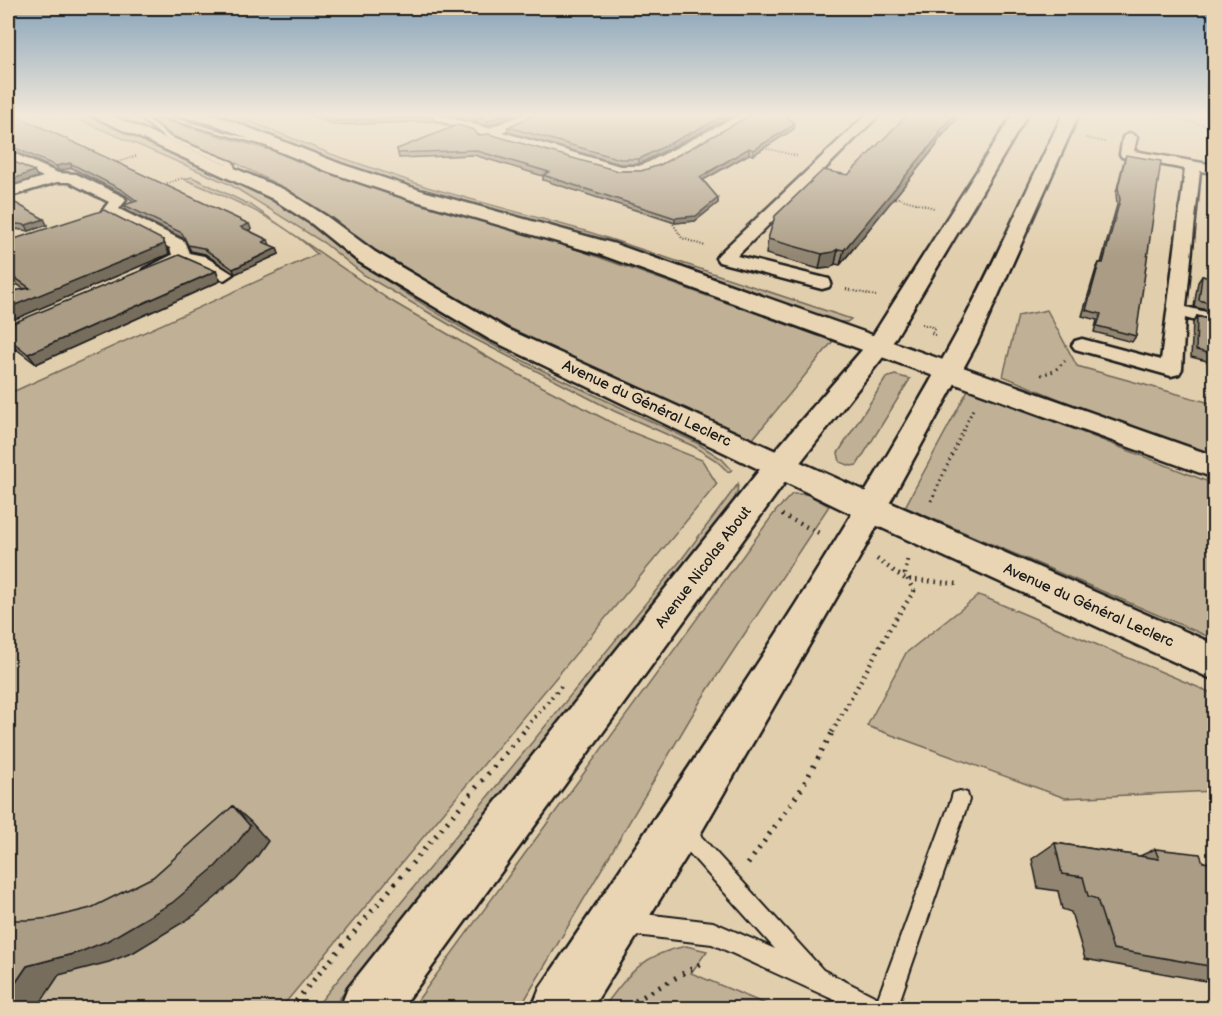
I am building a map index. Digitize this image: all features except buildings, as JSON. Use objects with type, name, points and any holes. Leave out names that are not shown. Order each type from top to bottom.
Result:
[{"type":"main road","name":"Avenue du Général Leclerc","points":[[207,161],[294,204],[367,257],[498,334],[870,508],[1215,662]]},
{"type":"main road","points":[[321,161],[416,195],[607,249],[1215,467]]},
{"type":"main road","name":"Avenue Nicolas About","points":[[368,1008],[780,466],[878,347],[991,161]]},
{"type":"main road","points":[[560,1008],[678,826],[862,552],[870,508],[964,344],[1049,161]]},
{"type":"street","points":[[25,161],[64,178],[109,209],[178,245],[182,257]]},
{"type":"street","points":[[589,161],[619,170],[640,170],[661,161]]},
{"type":"street","points":[[1167,161],[1215,170]]},
{"type":"street","points":[[725,258],[824,163]]},
{"type":"street","points":[[1082,345],[1171,369],[1193,166]]},
{"type":"street","points":[[8,193],[64,178]]},
{"type":"street","points":[[137,278],[182,257],[198,260],[225,274]]},
{"type":"street","points":[[725,258],[822,283]]},
{"type":"street","points":[[1176,310],[1215,320]]},
{"type":"lane","points":[[222,161],[230,165],[232,172]]},
{"type":"lane","points":[[886,1008],[960,800]]},
{"type":"lane","points":[[678,826],[816,978]]},
{"type":"lane","points":[[616,922],[713,933],[816,978],[875,1008]]},
{"type":"path","points":[[64,178],[120,161]]},
{"type":"path","points":[[818,161],[824,163]]},
{"type":"path","points":[[109,209],[185,177]]},
{"type":"path","points":[[882,196],[936,208]]},
{"type":"path","points":[[667,214],[682,238],[704,246],[725,258]]},
{"type":"path","points":[[897,317],[935,328],[931,334],[964,344]]},
{"type":"path","points":[[1034,377],[1054,371],[1082,345]]},
{"type":"path","points":[[734,887],[800,791],[890,628],[914,591],[905,574],[910,547],[985,384]]},
{"type":"path","points":[[754,501],[862,552]]},
{"type":"path","points":[[290,1008],[572,674]]},
{"type":"path","points":[[630,1008],[635,1001],[711,958],[713,933]]},
{"type":"shaded area","points":[[176,161],[193,161],[254,191],[307,222],[344,252],[461,327],[548,373],[697,443],[722,459],[732,470],[728,472],[717,461],[693,446],[614,411],[467,335],[364,275],[324,243],[229,184]]},
{"type":"shaded area","points":[[301,161],[386,193],[559,243],[833,341],[752,440],[475,314],[377,252],[290,191],[234,162]]},
{"type":"shaded area","points":[[325,161],[353,161],[427,187],[589,232],[851,319],[847,322],[829,322]]},
{"type":"shaded area","points":[[192,177],[252,206],[286,229],[237,202],[184,179]]},
{"type":"shaded area","points":[[289,231],[388,299],[506,368],[626,430],[702,460],[717,484],[281,1008],[8,1008],[8,394],[317,254]]},
{"type":"shaded area","points":[[1047,310],[1077,366],[1214,404],[1214,454],[1076,406],[1003,376],[1018,316]]},
{"type":"shaded area","points":[[895,375],[910,379],[857,465],[851,466],[840,462],[838,453],[886,378]]},
{"type":"shaded area","points":[[969,388],[1214,484],[1214,639],[905,507]]},
{"type":"shaded area","points":[[738,484],[737,493],[724,520],[332,1008],[315,1008],[681,560]]},
{"type":"shaded area","points":[[792,494],[808,494],[829,506],[701,700],[520,1008],[412,1008],[775,512]]},
{"type":"shaded area","points":[[979,595],[1214,694],[1214,791],[1065,798],[867,726],[906,653]]},
{"type":"shaded area","points":[[686,946],[707,951],[691,973],[775,1008],[603,1008],[637,968],[658,955]]}]
